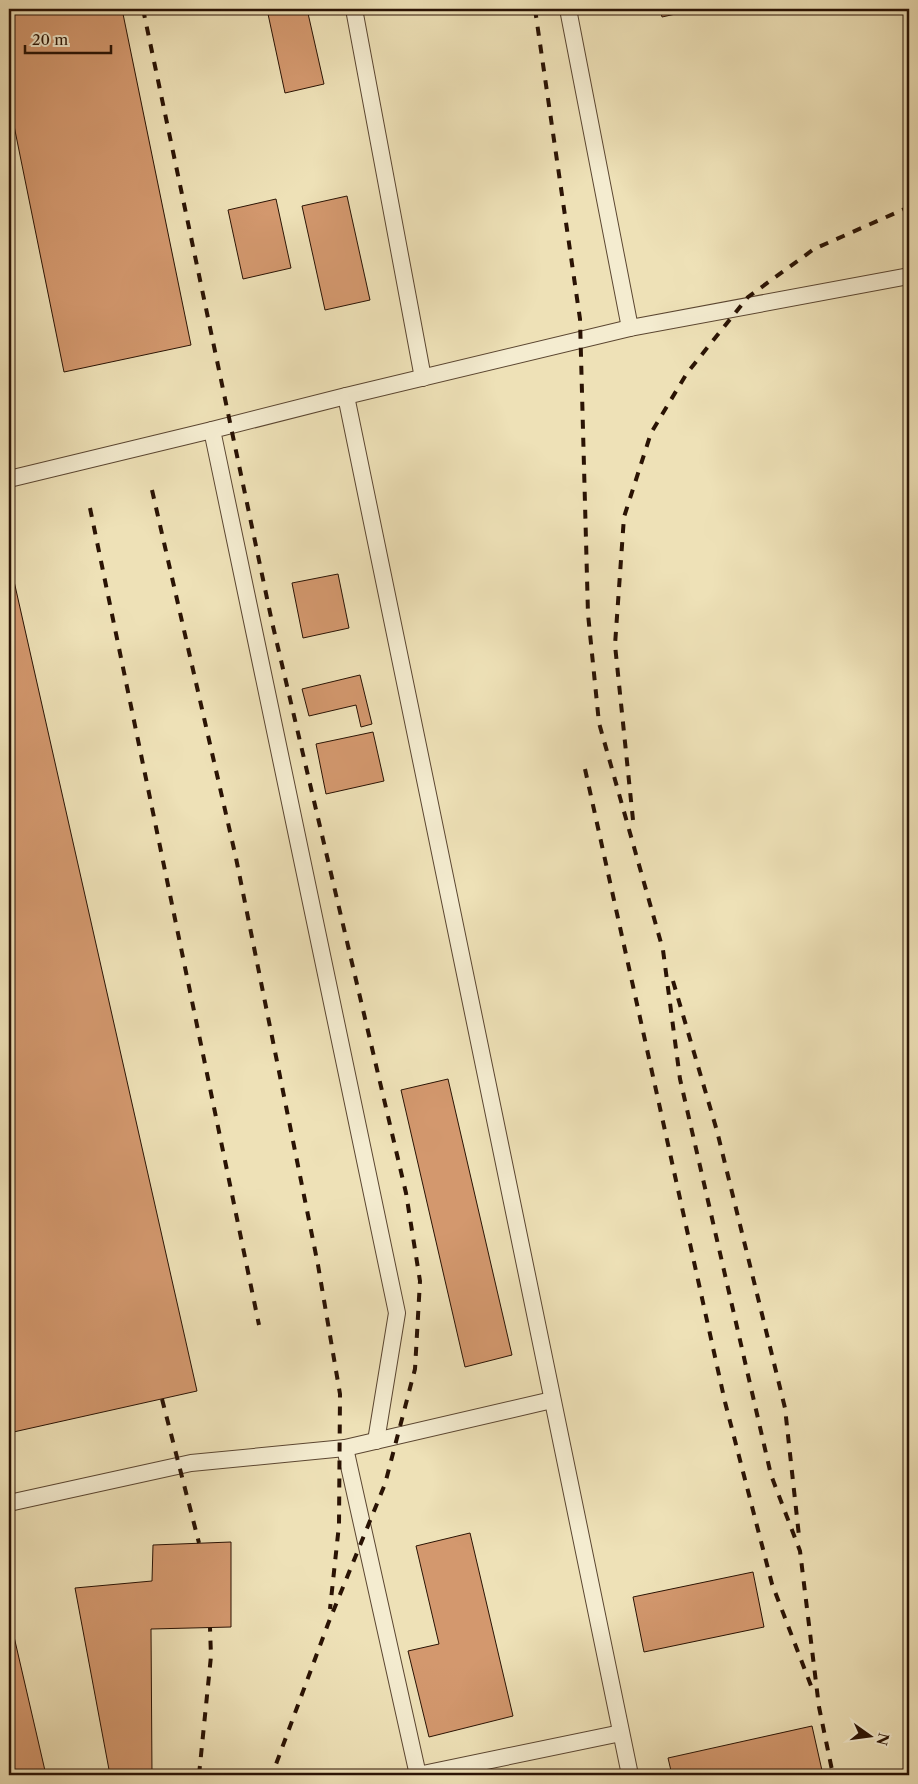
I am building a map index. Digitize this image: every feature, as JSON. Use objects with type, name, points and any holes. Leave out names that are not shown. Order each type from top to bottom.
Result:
[{"type":"lane","points":[[354,9],[423,378]]},
{"type":"lane","points":[[568,9],[630,328]]},
{"type":"lane","points":[[9,479],[630,328],[909,276]]},
{"type":"lane","points":[[346,396],[630,1775]]},
{"type":"lane","points":[[212,430],[397,1313],[376,1441]]},
{"type":"lane","points":[[9,1503],[190,1463],[345,1448],[552,1400]]},
{"type":"lane","points":[[345,1448],[418,1775],[621,1733]]},
{"type":"building","points":[[9,9],[122,9],[191,345],[64,372],[9,101]]},
{"type":"building","points":[[293,9],[307,9],[324,84],[285,93],[268,14]]},
{"type":"building","points":[[660,9],[698,9],[662,17]]},
{"type":"building","points":[[347,196],[370,300],[325,310],[302,206]]},
{"type":"building","points":[[276,199],[291,268],[243,279],[228,210]]},
{"type":"building","points":[[9,559],[197,1391],[9,1433]]},
{"type":"building","points":[[338,574],[349,628],[303,638],[292,583]]},
{"type":"building","points":[[360,675],[372,724],[361,727],[356,705],[309,716],[302,689]]},
{"type":"building","points":[[373,732],[384,781],[326,794],[316,744]]},
{"type":"building","points":[[448,1079],[512,1355],[465,1367],[401,1090]]},
{"type":"building","points":[[470,1533],[513,1716],[429,1737],[408,1651],[439,1644],[416,1546]]},
{"type":"building","points":[[231,1542],[231,1627],[151,1629],[152,1775],[110,1775],[75,1588],[152,1581],[153,1545]]},
{"type":"building","points":[[753,1572],[764,1627],[644,1652],[633,1597]]},
{"type":"building","points":[[9,1615],[46,1775],[9,1775]]},
{"type":"building","points":[[812,1726],[823,1775],[672,1775],[668,1758]]},
{"type":"railway","points":[[143,9],[272,622],[406,1193],[420,1281],[415,1369],[385,1484],[328,1624],[272,1775]]},
{"type":"railway","points":[[535,9],[580,319],[588,614],[599,723],[663,950],[680,1079],[771,1475],[800,1551],[819,1707],[833,1775]]},
{"type":"railway","points":[[633,820],[615,645],[624,517],[651,433],[687,373],[748,297],[814,249],[909,207]]},
{"type":"railway","points":[[152,490],[236,858],[318,1265],[340,1394],[339,1525],[330,1609]]},
{"type":"railway","points":[[90,508],[259,1325]]},
{"type":"railway","points":[[585,769],[725,1402],[772,1584],[813,1691]]},
{"type":"railway","points":[[673,981],[717,1131],[785,1408],[799,1536]]},
{"type":"railway","points":[[162,1399],[199,1543]]},
{"type":"railway","points":[[199,1775],[211,1656],[210,1628]]}]
